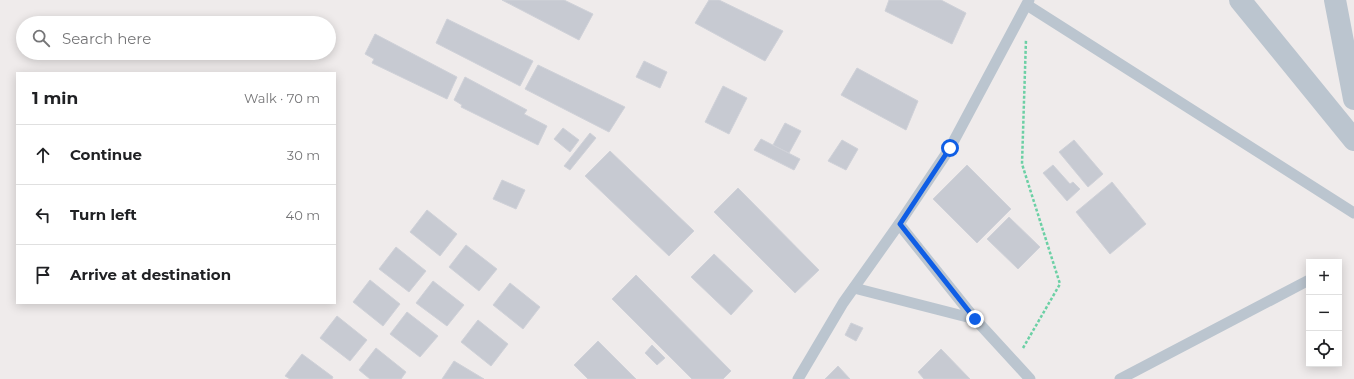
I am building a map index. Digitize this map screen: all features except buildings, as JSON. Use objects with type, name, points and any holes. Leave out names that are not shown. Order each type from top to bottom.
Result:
[{"type":"street","points":[[1240,0],[1354,140]]},
{"type":"street","points":[[1335,0],[1354,99]]},
{"type":"lane","points":[[798,379],[843,303],[900,224],[950,148],[1028,2],[1354,213]]},
{"type":"lane","points":[[900,224],[975,319],[1030,379]]},
{"type":"lane","points":[[1120,379],[1306,282]]},
{"type":"lane","points":[[854,288],[975,319]]},
{"type":"path","points":[[1015,362],[1060,284],[1022,164],[1026,37]]},
{"type":"route","points":[[950,148],[900,224],[975,319]]}]
